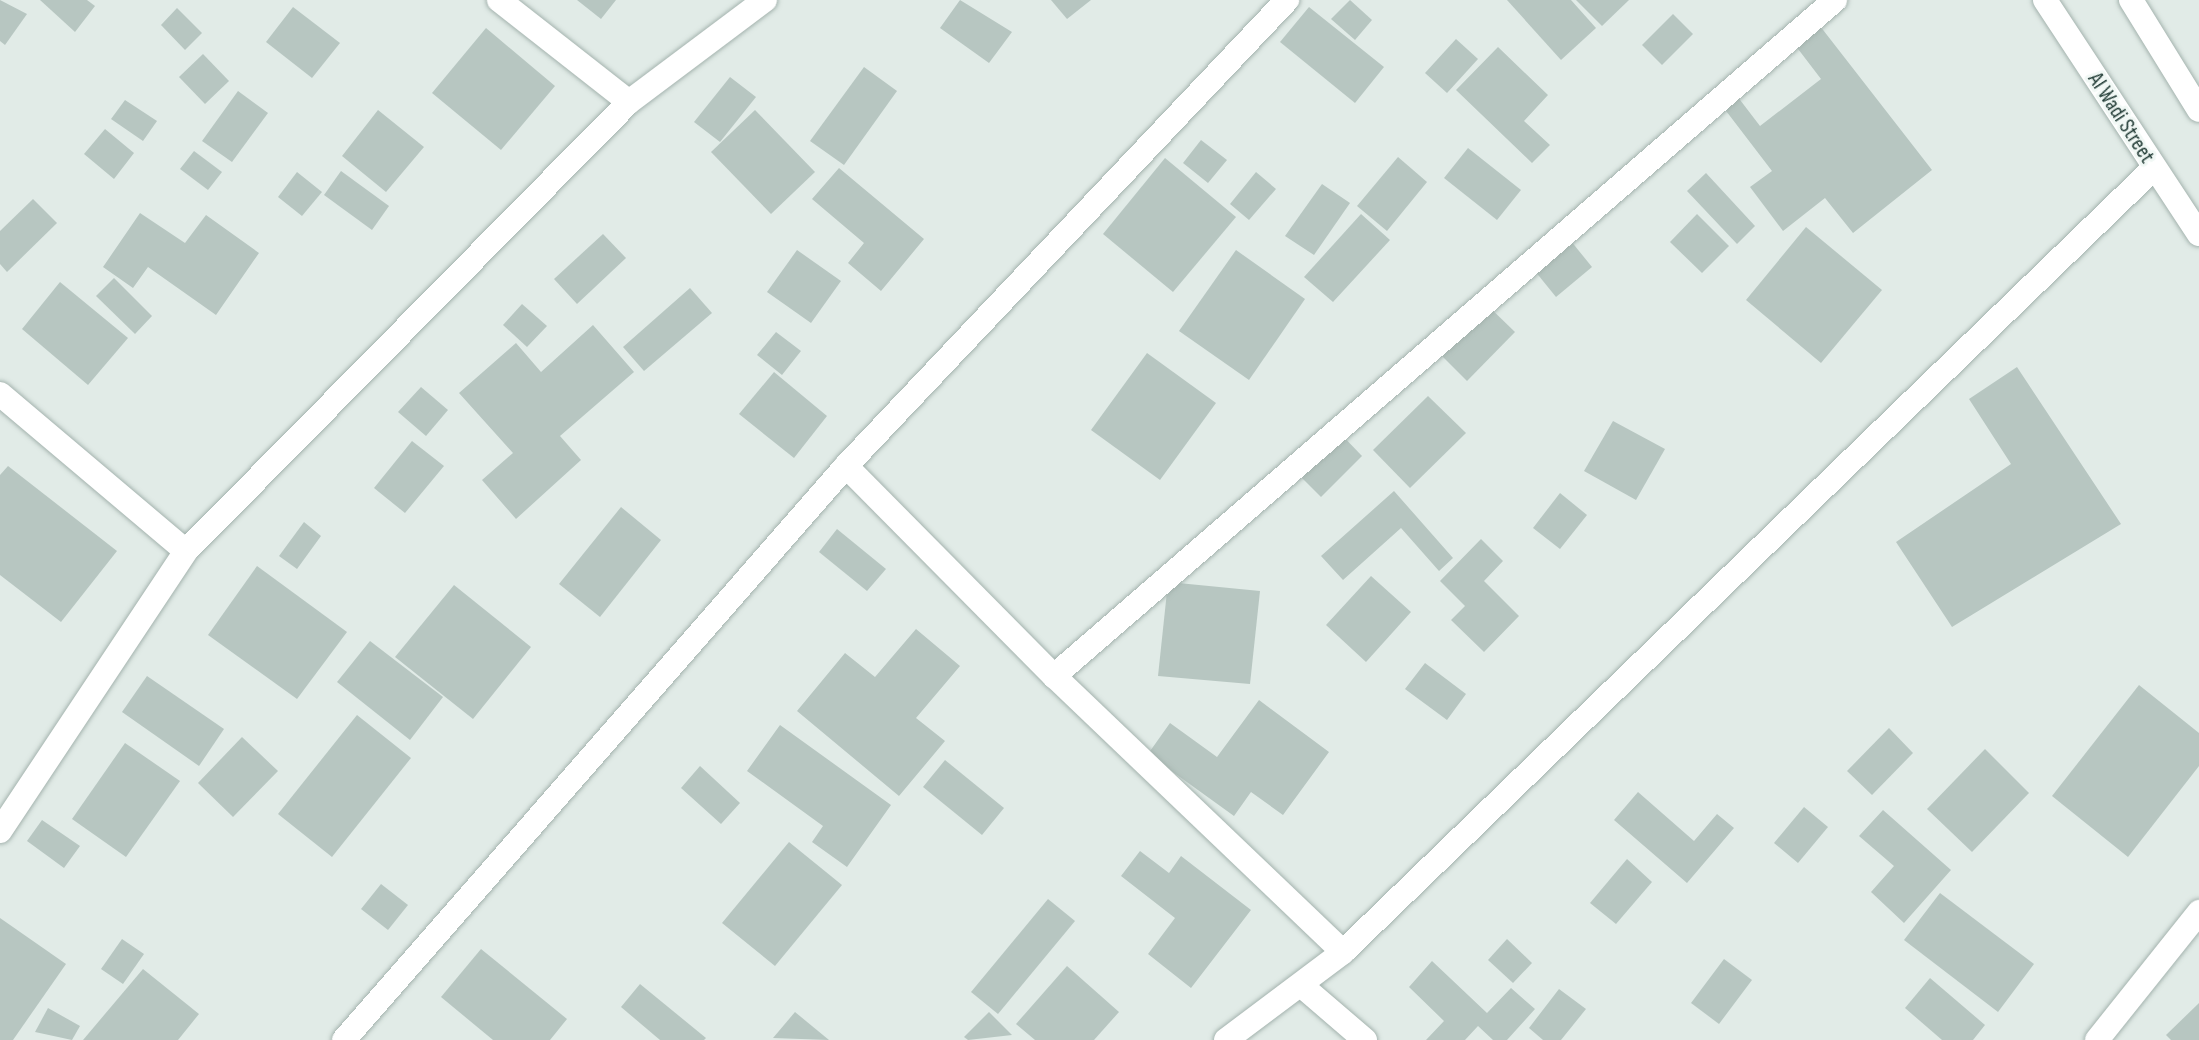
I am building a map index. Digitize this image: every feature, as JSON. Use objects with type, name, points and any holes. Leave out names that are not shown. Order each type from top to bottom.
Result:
[{"type":"street","points":[[499,0],[629,102]]},
{"type":"street","points":[[0,831],[186,551],[629,102],[765,0]]},
{"type":"street","points":[[344,1040],[846,466],[1287,0]]},
{"type":"street","points":[[1054,676],[1835,0]]},
{"type":"street","name":"Al Wadi Street","points":[[2045,0],[2199,234]]},
{"type":"street","points":[[2131,0],[2199,110]]},
{"type":"street","points":[[1226,1040],[1302,986],[1343,952],[2154,168]]},
{"type":"street","points":[[0,394],[186,551]]},
{"type":"street","points":[[846,466],[1054,676],[1343,952]]},
{"type":"street","points":[[2097,1040],[2199,912]]},
{"type":"street","points":[[1302,986],[1365,1040]]},
{"type":"building","points":[[0,0],[27,14],[5,45],[0,41]]},
{"type":"building","points":[[40,0],[87,0],[95,6],[75,32]]},
{"type":"building","points":[[577,0],[616,0],[601,19]]},
{"type":"building","points":[[960,0],[1012,32],[989,63],[940,28]]},
{"type":"building","points":[[1051,0],[1091,0],[1067,19]]},
{"type":"building","points":[[1350,0],[1372,20],[1355,40],[1331,19]]},
{"type":"building","points":[[1507,0],[1571,0],[1596,28],[1561,60]]},
{"type":"building","points":[[1576,0],[1629,0],[1602,26]]},
{"type":"building","points":[[293,7],[340,43],[312,78],[266,42]]},
{"type":"building","points":[[1309,7],[1384,67],[1355,103],[1280,42]]},
{"type":"building","points":[[177,8],[202,33],[185,50],[161,25]]},
{"type":"building","points":[[1673,14],[1693,34],[1662,65],[1642,45]]},
{"type":"building","points":[[1820,26],[1932,170],[1853,233],[1825,198],[1783,231],[1750,187],[1772,171],[1720,103],[1734,92],[1760,126],[1821,79],[1795,45]]},
{"type":"building","points":[[486,28],[555,86],[501,150],[432,93]]},
{"type":"building","points":[[1456,39],[1478,59],[1447,93],[1425,73]]},
{"type":"building","points":[[1498,47],[1548,95],[1524,121],[1550,145],[1532,163],[1456,90]]},
{"type":"building","points":[[203,54],[229,81],[205,104],[179,77]]},
{"type":"building","points":[[864,67],[897,91],[844,165],[810,141]]},
{"type":"building","points":[[730,77],[756,97],[720,142],[694,122]]},
{"type":"building","points":[[238,91],[268,113],[232,162],[202,141]]},
{"type":"building","points":[[125,100],[157,121],[143,141],[111,119]]},
{"type":"building","points":[[378,110],[424,147],[386,192],[342,156]]},
{"type":"building","points":[[755,110],[815,172],[771,214],[711,152]]},
{"type":"building","points":[[105,129],[134,153],[114,179],[84,154]]},
{"type":"building","points":[[1201,140],[1227,160],[1208,183],[1183,163]]},
{"type":"building","points":[[1468,148],[1521,190],[1497,220],[1444,178]]},
{"type":"building","points":[[194,151],[222,172],[208,190],[180,169]]},
{"type":"building","points":[[1398,157],[1427,182],[1387,231],[1357,206]]},
{"type":"building","points":[[1165,158],[1236,217],[1173,292],[1103,234]]},
{"type":"building","points":[[839,168],[924,239],[881,291],[848,263],[864,243],[812,199]]},
{"type":"building","points":[[341,171],[389,206],[372,230],[324,195]]},
{"type":"building","points":[[297,172],[322,192],[302,216],[278,197]]},
{"type":"building","points":[[1256,172],[1276,189],[1249,220],[1230,204]]},
{"type":"building","points":[[1706,173],[1755,226],[1737,244],[1687,191]]},
{"type":"building","points":[[1322,184],[1350,203],[1314,255],[1285,236]]},
{"type":"building","points":[[33,199],[57,223],[7,272],[0,264],[0,231]]},
{"type":"building","points":[[140,213],[185,243],[206,215],[259,253],[216,315],[148,267],[133,288],[103,267]]},
{"type":"building","points":[[1361,214],[1390,240],[1333,302],[1304,277]]},
{"type":"building","points":[[1697,214],[1729,246],[1702,273],[1670,242]]},
{"type":"building","points":[[1806,227],[1882,290],[1821,363],[1746,300]]},
{"type":"building","points":[[1562,230],[1592,267],[1556,297],[1526,260]]},
{"type":"building","points":[[603,234],[626,258],[577,304],[554,279]]},
{"type":"building","points":[[797,250],[841,281],[811,323],[767,292]]},
{"type":"building","points":[[1236,250],[1305,299],[1249,380],[1179,331]]},
{"type":"building","points":[[114,278],[152,316],[135,334],[96,296]]},
{"type":"building","points":[[60,282],[128,338],[88,385],[22,329]]},
{"type":"building","points":[[690,288],[712,313],[644,371],[623,347]]},
{"type":"building","points":[[1483,301],[1515,332],[1467,381],[1435,349]]},
{"type":"building","points":[[522,304],[547,326],[527,347],[503,325]]},
{"type":"building","points":[[593,325],[634,372],[560,436],[581,460],[516,519],[482,480],[513,453],[459,393],[516,343],[541,372]]},
{"type":"building","points":[[776,332],[801,351],[782,375],[757,355]]},
{"type":"building","points":[[1147,353],[1216,403],[1160,480],[1091,430]]},
{"type":"building","points":[[2017,367],[2121,524],[1952,627],[1896,542],[2011,464],[1969,399]]},
{"type":"building","points":[[774,372],[827,416],[794,458],[739,414]]},
{"type":"building","points":[[421,387],[448,410],[426,436],[398,412]]},
{"type":"building","points":[[1428,396],[1466,433],[1410,488],[1373,450]]},
{"type":"building","points":[[1613,421],[1665,449],[1636,500],[1584,471]]},
{"type":"building","points":[[1337,430],[1362,456],[1321,497],[1295,471]]},
{"type":"building","points":[[412,441],[444,466],[405,513],[374,488]]},
{"type":"building","points":[[8,466],[117,551],[61,622],[0,575],[0,475]]},
{"type":"building","points":[[1394,491],[1453,558],[1439,571],[1401,528],[1343,580],[1321,556]]},
{"type":"building","points":[[1560,493],[1587,515],[1560,549],[1533,528]]},
{"type":"building","points":[[621,507],[661,540],[600,617],[559,584]]},
{"type":"building","points":[[304,522],[321,536],[297,569],[279,556]]},
{"type":"building","points":[[837,529],[886,569],[867,591],[819,552]]},
{"type":"building","points":[[1481,539],[1503,561],[1484,581],[1519,616],[1484,652],[1451,620],[1465,606],[1440,581]]},
{"type":"building","points":[[257,566],[347,632],[297,699],[208,635]]},
{"type":"building","points":[[1371,576],[1411,612],[1366,662],[1326,625]]},
{"type":"building","points":[[1168,582],[1260,591],[1250,684],[1158,676]]},
{"type":"building","points":[[454,585],[531,647],[473,719],[395,657]]},
{"type":"building","points":[[916,629],[960,666],[916,718],[945,741],[899,796],[797,711],[845,653],[875,677]]},
{"type":"building","points":[[370,641],[443,697],[410,740],[337,682]]},
{"type":"building","points":[[1425,663],[1466,694],[1447,720],[1405,689]]},
{"type":"building","points":[[147,676],[224,729],[199,766],[122,712]]},
{"type":"building","points":[[2139,685],[2199,733],[2199,766],[2128,857],[2052,796]]},
{"type":"building","points":[[1259,700],[1329,752],[1283,815],[1251,792],[1234,816],[1148,754],[1170,723],[1217,757]]},
{"type":"building","points":[[357,715],[411,758],[332,857],[278,814]]},
{"type":"building","points":[[780,725],[891,805],[847,867],[812,842],[823,826],[747,771]]},
{"type":"building","points":[[1889,728],[1913,753],[1872,795],[1847,771]]},
{"type":"building","points":[[242,737],[278,771],[233,817],[198,783]]},
{"type":"building","points":[[125,743],[180,781],[126,857],[72,819]]},
{"type":"building","points":[[1985,749],[2029,793],[1972,852],[1927,809]]},
{"type":"building","points":[[945,760],[1004,808],[982,835],[923,787]]},
{"type":"building","points":[[700,766],[740,803],[721,824],[681,788]]},
{"type":"building","points":[[1638,792],[1694,841],[1717,814],[1734,828],[1687,883],[1614,820]]},
{"type":"building","points":[[1804,807],[1828,827],[1798,863],[1774,843]]},
{"type":"building","points":[[1883,810],[1951,870],[1904,923],[1871,892],[1894,866],[1859,836]]},
{"type":"building","points":[[42,820],[80,846],[64,868],[27,841]]},
{"type":"building","points":[[789,842],[842,885],[775,966],[722,923]]},
{"type":"building","points":[[1140,851],[1169,873],[1181,856],[1251,910],[1191,988],[1148,954],[1175,918],[1121,876]]},
{"type":"building","points":[[1627,859],[1652,882],[1616,924],[1590,903]]},
{"type":"building","points":[[381,884],[408,905],[388,930],[361,909]]},
{"type":"building","points":[[1940,893],[2034,964],[1998,1012],[1904,940]]},
{"type":"building","points":[[1048,899],[1075,921],[998,1014],[971,992]]},
{"type":"building","points":[[0,918],[66,964],[13,1040],[0,1040]]},
{"type":"building","points":[[122,939],[144,954],[123,984],[101,969]]},
{"type":"building","points":[[1507,939],[1532,963],[1513,983],[1488,960]]},
{"type":"building","points":[[481,949],[567,1019],[550,1040],[493,1040],[441,997]]},
{"type":"building","points":[[1724,959],[1752,980],[1719,1024],[1691,1003]]},
{"type":"building","points":[[1432,961],[1487,1013],[1511,988],[1535,1009],[1507,1040],[1493,1040],[1478,1026],[1465,1040],[1426,1040],[1444,1021],[1409,987]]},
{"type":"building","points":[[1067,966],[1119,1012],[1094,1040],[1035,1040],[1016,1024]]},
{"type":"building","points":[[143,969],[199,1014],[178,1040],[83,1040]]},
{"type":"building","points":[[1930,978],[1985,1025],[1973,1040],[1942,1040],[1905,1008]]},
{"type":"building","points":[[640,984],[706,1038],[660,1040],[621,1007]]},
{"type":"building","points":[[1559,989],[1586,1009],[1561,1040],[1543,1040],[1529,1028]]},
{"type":"building","points":[[2199,1003],[2199,1040],[2171,1040],[2166,1035]]},
{"type":"building","points":[[48,1008],[80,1026],[72,1040],[35,1032]]},
{"type":"building","points":[[795,1012],[829,1040],[773,1038]]},
{"type":"building","points":[[989,1012],[1012,1035],[968,1040],[964,1037]]}]
